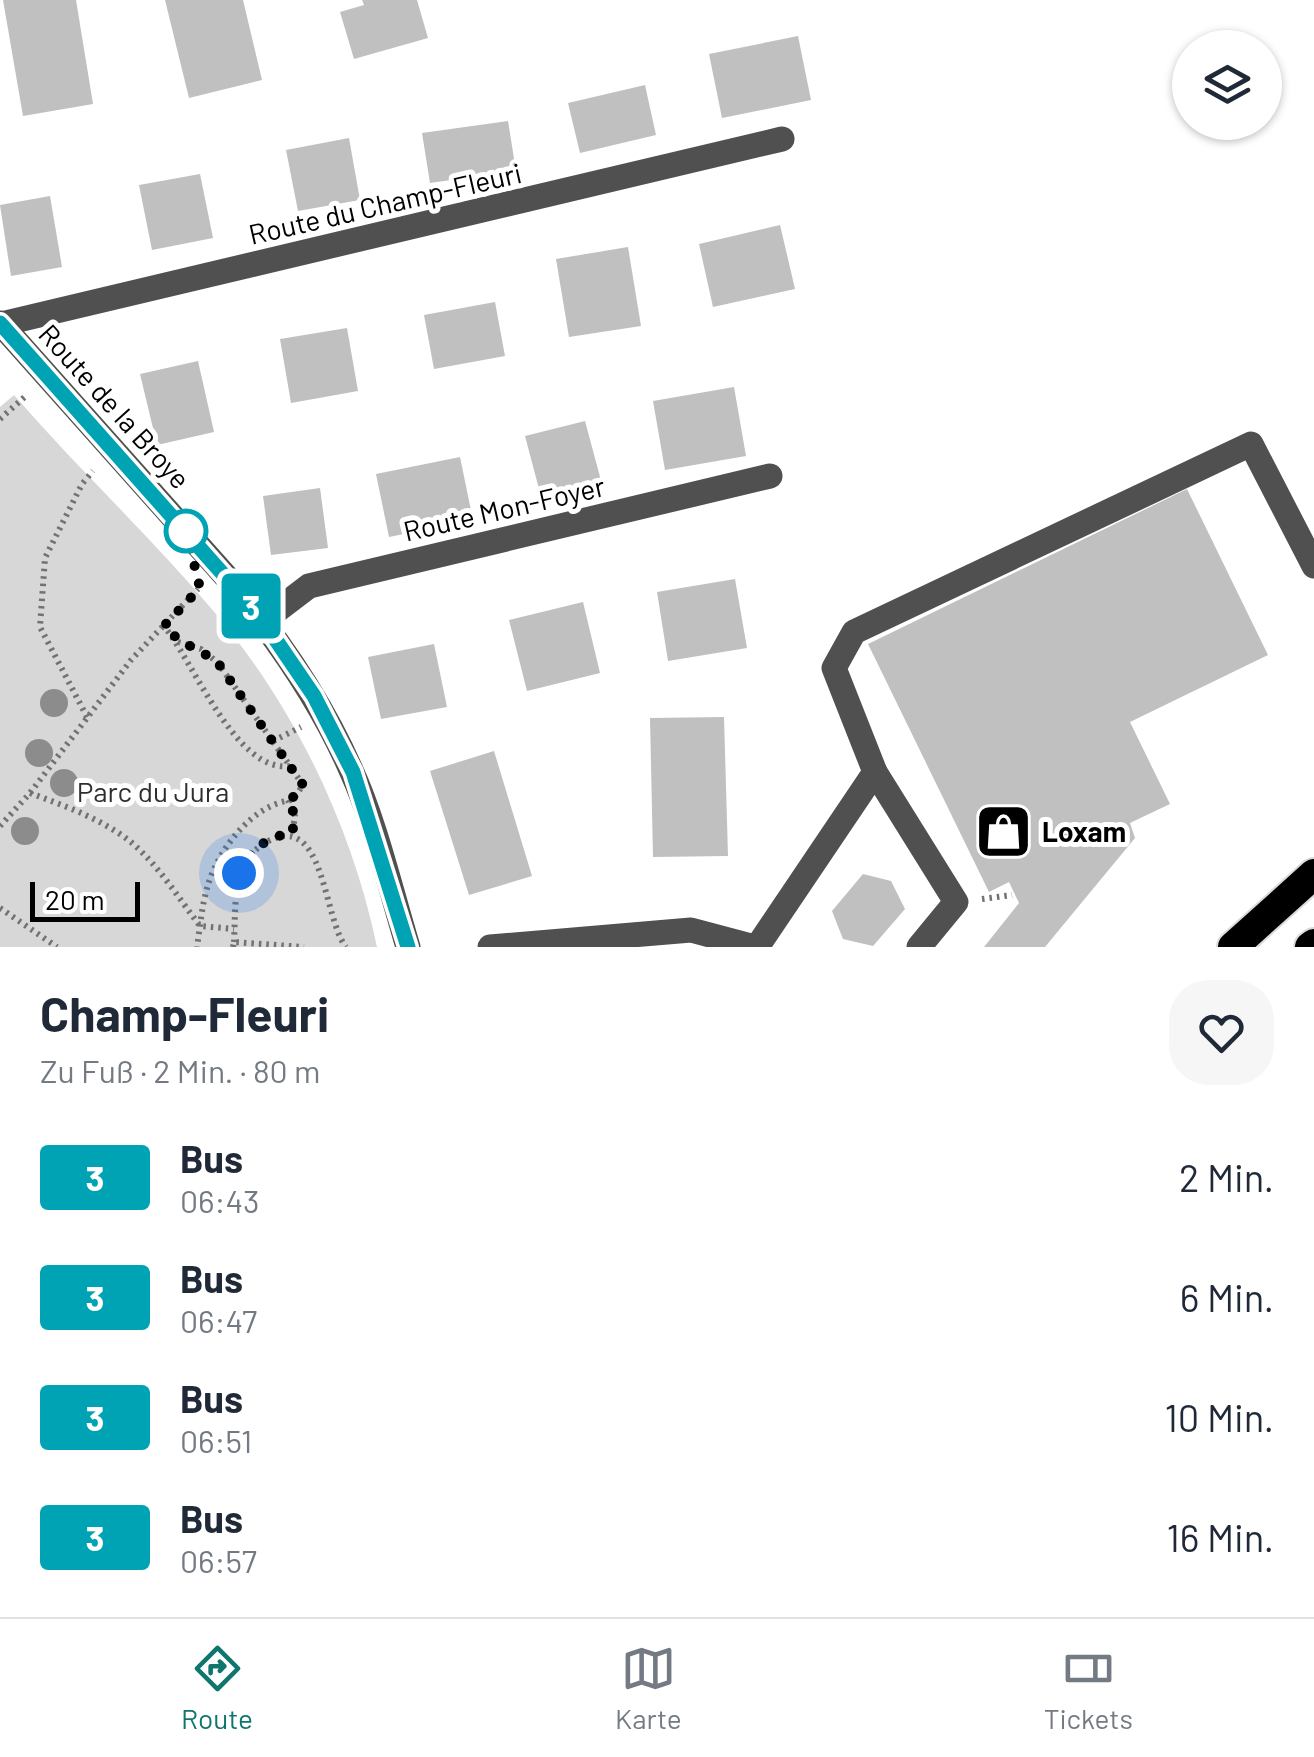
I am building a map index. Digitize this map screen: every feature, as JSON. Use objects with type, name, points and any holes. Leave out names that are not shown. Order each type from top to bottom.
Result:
[{"type":"highway","points":[[1233,947],[1314,874]]},
{"type":"street","name":"Route du Champ-Fleuri","points":[[1,323],[782,139]]},
{"type":"street","name":"Route de la Broye","points":[[1,323],[263,621],[314,696],[353,772],[408,947]]},
{"type":"street","points":[[919,947],[956,902],[875,772],[834,668],[854,632],[1251,444],[1314,566]]},
{"type":"street","name":"Route Mon-Foyer","points":[[263,621],[308,586],[770,476]]},
{"type":"street","points":[[490,947],[629,941],[692,930],[756,947],[875,772]]},
{"type":"path","points":[[87,717],[40,627],[45,558],[93,470]]},
{"type":"path","points":[[0,826],[131,660],[200,588]]},
{"type":"path","points":[[164,626],[178,642],[189,669],[248,750],[278,768],[290,766]]},
{"type":"path","points":[[178,642],[201,649],[218,663],[303,785],[300,793],[274,802],[242,828],[217,861],[208,885],[197,947]]},
{"type":"path","points":[[273,741],[295,730]]},
{"type":"path","points":[[30,792],[92,817],[126,838],[157,870],[200,926],[234,928]]},
{"type":"path","points":[[288,800],[295,816],[292,834]]},
{"type":"path","points":[[304,947],[233,944],[239,873],[250,852],[278,835],[300,838],[324,881],[338,938],[346,947]]},
{"type":"path","points":[[0,908],[57,947]]},
{"type":"green space","name":"Parc du Jura","points":[[14,395],[192,586],[245,650],[271,689],[336,814],[377,947],[0,947],[0,407]]},
{"type":"building","points":[[3,0],[76,0],[93,104],[23,116]]},
{"type":"building","points":[[165,0],[243,0],[262,80],[189,98]]},
{"type":"building","points":[[362,0],[417,0],[428,38],[354,59],[340,12],[364,5]]},
{"type":"building","points":[[798,36],[811,100],[722,118],[709,54]]},
{"type":"building","points":[[645,85],[656,135],[580,153],[568,103]]},
{"type":"building","points":[[508,121],[516,171],[430,183],[422,133]]},
{"type":"building","points":[[349,138],[360,200],[298,211],[286,150]]},
{"type":"building","points":[[200,174],[213,238],[152,250],[139,185]]},
{"type":"building","points":[[50,196],[62,267],[11,276],[0,205]]},
{"type":"building","points":[[780,225],[795,289],[713,307],[699,244]]},
{"type":"building","points":[[628,247],[641,326],[569,337],[556,259]]},
{"type":"building","points":[[495,302],[505,356],[434,369],[424,315]]},
{"type":"building","points":[[347,328],[358,391],[291,403],[280,339]]},
{"type":"building","points":[[198,361],[214,432],[157,445],[140,374]]},
{"type":"building","points":[[734,387],[746,456],[665,470],[653,401]]},
{"type":"building","points":[[585,421],[603,488],[543,504],[525,436]]},
{"type":"building","points":[[460,457],[473,520],[389,537],[376,474]]},
{"type":"building","points":[[320,488],[328,548],[271,555],[263,496]]},
{"type":"building","points":[[1187,489],[1268,655],[1130,722],[1170,804],[1130,823],[1135,838],[1045,947],[984,947],[1019,903],[1009,882],[989,892],[868,644]]},
{"type":"building","points":[[735,579],[747,648],[668,661],[657,592]]},
{"type":"building","points":[[583,602],[600,673],[527,691],[509,620]]},
{"type":"building","points":[[434,644],[447,707],[381,719],[368,657]]},
{"type":"building","points":[[724,717],[728,856],[653,857],[650,718]]},
{"type":"building","points":[[494,751],[532,876],[469,895],[430,771]]},
{"type":"building","points":[[863,874],[891,881],[905,909],[873,946],[843,939],[832,911]]},
{"type":"bus line","name":"3","points":[[0,323],[263,621],[314,696],[353,772],[408,947]]},
{"type":"place","name":"Loxam","points":[[1003,831]]},
{"type":"route","points":[[186,531],[200,588],[164,626],[178,642],[201,649],[218,663],[303,785],[293,800],[288,800],[295,816],[292,834],[278,835],[250,852],[239,873]]}]
